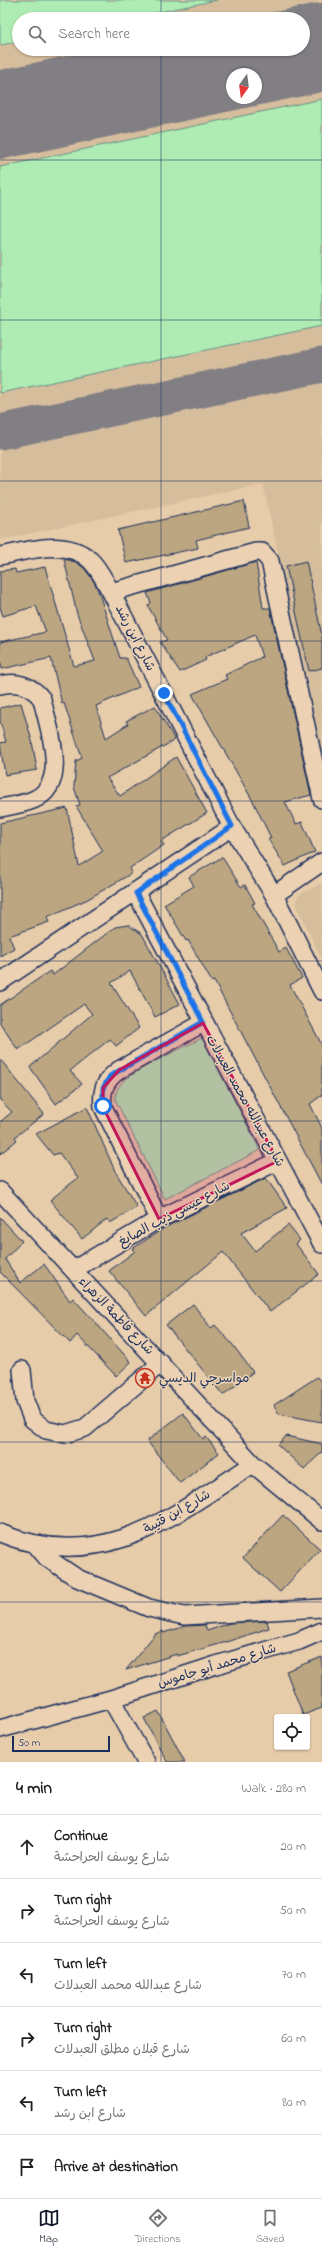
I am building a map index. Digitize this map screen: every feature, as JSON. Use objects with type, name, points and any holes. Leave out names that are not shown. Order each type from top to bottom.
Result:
[{"type":"street","name":"شارع ابن رشد","points":[[0,556],[60,547],[76,552],[90,560],[111,592],[232,826],[274,895],[322,991]]},
{"type":"street","points":[[111,592],[256,552],[267,556],[270,560],[279,596],[322,799]]},
{"type":"street","points":[[0,685],[15,683],[22,685],[37,692],[42,699],[56,771],[49,788],[42,795],[33,800],[0,808]]},
{"type":"street","points":[[0,982],[136,893],[232,826]]},
{"type":"street","points":[[274,895],[322,862]]},
{"type":"street","name":"شارع عبدالله محمد العبدلات","points":[[136,893],[203,1022],[322,1244]]},
{"type":"street","points":[[159,1219],[103,1106],[103,1088],[110,1076],[119,1070],[203,1022]]},
{"type":"street","name":"شارع عيسى ذيب الصايغ","points":[[73,1270],[159,1219],[278,1161]]},
{"type":"street","name":"شارع فاطمة الزهراء","points":[[0,1191],[253,1464],[322,1521]]},
{"type":"street","points":[[22,1370],[24,1401],[32,1419],[46,1430],[65,1434],[86,1428],[161,1363]]},
{"type":"street","name":"شارع ابن قتيبة","points":[[0,1533],[36,1544],[79,1547],[129,1538],[172,1518],[253,1464]]},
{"type":"street","points":[[36,1544],[47,1558],[62,1569],[149,1608],[170,1614],[184,1616],[322,1608]]},
{"type":"street","name":"شارع محمد أبو جاموس","points":[[0,1728],[110,1699],[216,1665],[299,1642],[322,1631]]},
{"type":"street","points":[[110,1699],[146,1762]]},
{"type":"highlighted area","points":[[203,1023],[278,1161],[159,1219],[103,1107],[103,1088],[119,1070]]},
{"type":"shaded area","points":[[0,0],[322,0],[322,756],[263,484],[0,540]]},
{"type":"shaded area","points":[[322,883],[322,960],[297,907],[296,900],[299,895]]},
{"type":"green space","points":[[0,0],[217,0],[160,12],[12,12],[12,43],[0,45]]},
{"type":"green space","points":[[322,99],[322,326],[0,393],[0,167]]},
{"type":"green space","points":[[202,1038],[260,1150],[165,1199],[116,1101],[116,1092],[121,1084],[135,1073]]},
{"type":"building","points":[[244,501],[249,527],[196,540],[198,548],[126,563],[118,530]]},
{"type":"building","points":[[64,559],[76,562],[84,568],[93,580],[98,590],[120,658],[126,658],[139,687],[96,706],[106,738],[128,724],[126,721],[155,706],[175,740],[107,778],[120,796],[176,757],[207,813],[161,841],[164,845],[130,868],[132,873],[88,899],[47,917],[49,922],[9,936],[14,948],[0,956],[0,823],[67,808],[79,866],[103,851],[76,806],[80,805],[74,787],[76,761],[82,758],[64,703],[62,704],[51,658],[2,669],[0,659],[0,642],[46,632],[36,606],[3,616],[0,607],[0,571],[15,569],[16,573],[45,567],[74,666],[95,661],[77,614]]},
{"type":"building","points":[[306,561],[322,636],[322,668],[309,671],[286,566]]},
{"type":"building","points":[[256,562],[263,608],[270,608],[311,795],[285,802],[296,824],[302,822],[315,852],[285,866],[268,839],[271,838],[254,803],[192,694],[227,679],[225,675],[262,657],[255,635],[205,657],[206,660],[180,672],[160,642],[167,640],[148,606],[151,603],[147,593]]},
{"type":"building","points":[[21,703],[32,741],[37,770],[5,775],[0,743],[6,742],[0,721],[0,708]]},
{"type":"building","points":[[222,857],[241,887],[245,885],[255,903],[252,904],[279,952],[286,948],[302,978],[290,985],[322,1045],[322,1095],[310,1104],[322,1128],[322,1185],[214,981],[212,982],[188,940],[186,941],[164,904],[194,886],[189,877]]},
{"type":"building","points":[[128,925],[142,934],[180,1004],[155,1017],[130,971],[111,983],[139,1028],[116,1046],[110,1039],[70,1071],[82,1084],[56,1104],[30,1067],[92,1014],[84,1004],[18,1050],[0,1023],[0,1005],[50,971],[53,975],[115,927]]},
{"type":"building","points":[[0,1059],[44,1114],[15,1137],[17,1140],[0,1154],[0,1122],[12,1112],[0,1100]]},
{"type":"building","points":[[87,1107],[115,1171],[137,1207],[110,1223],[107,1219],[82,1239],[50,1200],[78,1178],[59,1153],[53,1155],[36,1134]]},
{"type":"building","points":[[266,1178],[287,1208],[241,1233],[255,1251],[288,1225],[300,1240],[296,1244],[319,1274],[270,1312],[223,1252],[146,1316],[109,1271],[135,1251],[132,1249],[164,1228]]},
{"type":"building","points":[[0,1217],[22,1241],[5,1259],[20,1283],[44,1264],[70,1301],[73,1298],[131,1362],[116,1376],[77,1335],[70,1343],[0,1272]]},
{"type":"building","points":[[193,1304],[211,1328],[215,1325],[232,1344],[253,1372],[223,1395],[166,1325]]},
{"type":"building","points":[[317,1377],[322,1383],[322,1422],[279,1414],[274,1405]]},
{"type":"building","points":[[183,1413],[203,1439],[206,1437],[219,1453],[180,1483],[147,1441]]},
{"type":"building","points":[[286,1436],[322,1444],[322,1452],[304,1469],[278,1445]]},
{"type":"building","points":[[283,1515],[320,1549],[280,1592],[243,1558]]},
{"type":"building","points":[[267,1621],[269,1628],[223,1643],[177,1656],[177,1654],[126,1670],[155,1634],[163,1631],[163,1633],[186,1626],[205,1625],[207,1631],[230,1623]]},
{"type":"building","points":[[322,1657],[322,1708],[303,1714],[286,1671]]},
{"type":"building","points":[[158,1711],[185,1762],[167,1762],[144,1718]]},
{"type":"taxiway","points":[[0,432],[322,365]]},
{"type":"runway","points":[[310,50],[322,47]]},
{"type":"runway","points":[[0,115],[279,56]]},
{"type":"place","name":"مواسرجي الديسي","points":[[145,1378]]},
{"type":"route","points":[[103,1106],[103,1088],[110,1076],[203,1022],[136,893],[232,826],[164,693]]}]
